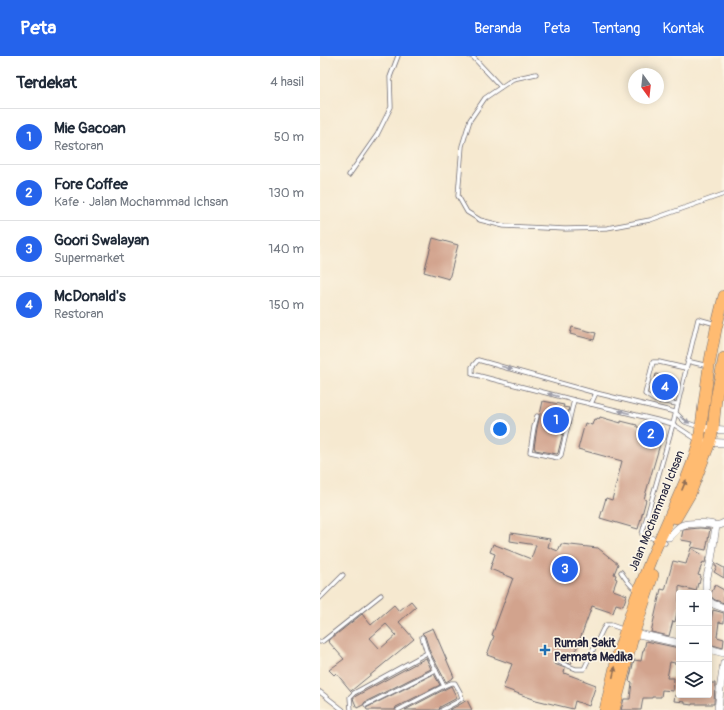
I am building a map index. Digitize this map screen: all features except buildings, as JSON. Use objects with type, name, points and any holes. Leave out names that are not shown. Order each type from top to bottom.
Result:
[{"type":"main road","name":"Jalan Mochammad Ichsan","points":[[705,441],[701,428],[709,366],[724,296]]},
{"type":"main road","name":"Jalan Mochammad Ichsan","points":[[614,710],[630,631],[642,593],[650,559],[663,539],[692,464],[705,441],[719,429],[716,399],[724,360]]},
{"type":"main road","name":"Jalan Mochammad Ichsan","points":[[605,710],[619,650],[630,631]]},
{"type":"street","points":[[701,428],[719,429]]},
{"type":"street","points":[[705,441],[724,443]]},
{"type":"street","points":[[663,539],[670,536],[682,525],[709,524],[716,526],[724,523]]},
{"type":"street","points":[[706,590],[706,581],[716,526]]},
{"type":"street","points":[[712,603],[724,608]]},
{"type":"street","points":[[630,631],[676,642]]},
{"type":"street","points":[[712,650],[724,653]]},
{"type":"street","points":[[718,710],[724,663]]},
{"type":"lane","points":[[349,176],[377,136],[390,107],[390,77],[398,56]]},
{"type":"lane","points":[[470,56],[473,57],[502,87]]},
{"type":"lane","points":[[536,74],[513,79],[485,98],[470,120],[462,146],[458,196],[467,212],[480,220],[504,226],[564,229],[607,228],[650,220],[724,194]]},
{"type":"lane","points":[[663,539],[642,534],[673,424],[698,319],[717,324]]},
{"type":"lane","points":[[701,428],[685,422],[675,412],[596,393],[478,360],[472,367],[472,374],[673,424],[705,441]]},
{"type":"lane","points":[[687,361],[709,366]]},
{"type":"lane","points":[[677,404],[654,400],[645,394],[653,362],[686,368]]},
{"type":"lane","points":[[591,404],[596,393]]},
{"type":"lane","points":[[537,416],[530,452],[558,458],[561,455],[574,400]]},
{"type":"lane","points":[[621,572],[635,590],[642,593]]},
{"type":"lane","points":[[320,598],[343,575]]},
{"type":"lane","points":[[320,642],[381,595]]},
{"type":"lane","points":[[556,661],[576,670],[584,670],[606,625],[611,625],[630,631]]},
{"type":"lane","points":[[422,638],[427,653],[444,686]]},
{"type":"lane","points":[[351,710],[350,697],[354,693],[427,653]]},
{"type":"lane","points":[[366,705],[436,670]]},
{"type":"lane","points":[[398,710],[444,686],[455,683],[462,698],[442,710]]},
{"type":"lane","points":[[320,692],[343,710]]},
{"type":"place","name":"McDonald's","points":[[665,387]]},
{"type":"place","name":"Mie Gacoan","points":[[556,420]]},
{"type":"place","name":"Fore Coffee","points":[[651,434]]},
{"type":"place","name":"Goori Swalayan","points":[[565,569]]},
{"type":"place","name":"Rumah Sakit Permata Medika","points":[[545,650]]}]
